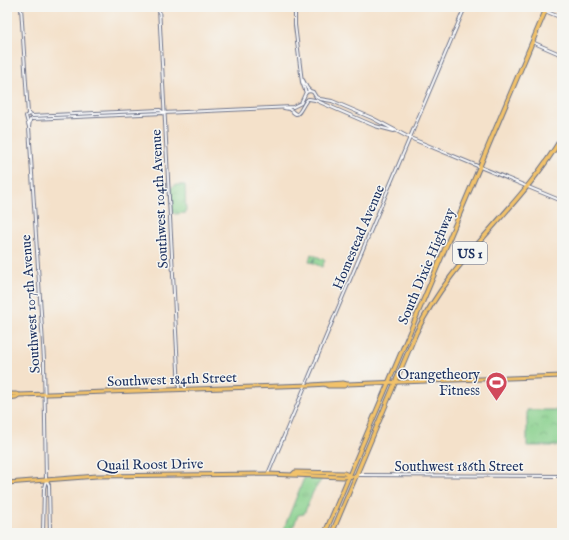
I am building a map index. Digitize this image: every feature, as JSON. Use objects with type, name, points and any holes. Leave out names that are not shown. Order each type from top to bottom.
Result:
[{"type":"highway","name":"South Dixie Highway","points":[[325,533],[546,9]]},
{"type":"highway","name":"South Dixie Highway","points":[[332,532],[420,324],[436,296],[455,270],[528,187],[562,137]]},
{"type":"highway","points":[[414,321],[420,324]]},
{"type":"highway","points":[[373,419],[379,421]]},
{"type":"highway","points":[[331,519],[332,532]]},
{"type":"highway","points":[[328,526],[332,532]]},
{"type":"main road","name":"Southwest 184th Street","points":[[7,394],[19,395],[326,385],[344,386],[347,384],[562,376]]},
{"type":"main road","name":"Southwest 184th Street","points":[[7,398],[16,397],[19,395]]},
{"type":"main road","name":"Quail Roost Drive","points":[[7,483],[98,476],[293,474],[295,472],[344,473],[356,476]]},
{"type":"street","name":"Southwest 107th Avenue","points":[[21,7],[30,117],[29,128],[45,394],[46,480],[44,488],[43,533]]},
{"type":"street","name":"Southwest 104th Avenue","points":[[159,7],[179,390]]},
{"type":"street","points":[[30,117],[160,110],[164,112],[282,108],[298,106],[303,101],[305,94],[295,25],[295,7]]},
{"type":"street","name":"Homestead Avenue","points":[[268,474],[465,7]]},
{"type":"street","points":[[535,7],[546,9],[562,18]]},
{"type":"street","points":[[532,42],[562,55]]},
{"type":"street","points":[[302,79],[307,88],[320,99],[332,101],[382,122],[397,132],[410,138],[562,201]]},
{"type":"street","points":[[305,94],[310,90]]},
{"type":"street","points":[[305,94],[310,99],[375,126],[397,132]]},
{"type":"street","points":[[282,108],[298,114],[303,104],[314,95]]},
{"type":"street","points":[[298,106],[301,110]]},
{"type":"street","points":[[292,111],[294,107]]},
{"type":"street","name":"Southwest 186th Street","points":[[356,476],[562,476]]},
{"type":"street","name":"Southwest 107th Avenue","points":[[46,480],[49,485],[50,533]]},
{"type":"street","points":[[43,516],[50,516]]},
{"type":"green space","points":[[175,185],[185,185],[186,213],[175,214],[172,212],[171,188]]},
{"type":"green space","points":[[311,254],[325,260],[322,267],[313,263],[315,258],[312,263],[309,261]]},
{"type":"green space","points":[[527,410],[562,410],[562,446],[527,446]]},
{"type":"green space","points":[[304,478],[322,479],[313,492],[304,514],[298,515],[291,533],[282,533]]},
{"type":"place","name":"Orangetheory Fitness","points":[[496,402]]}]
